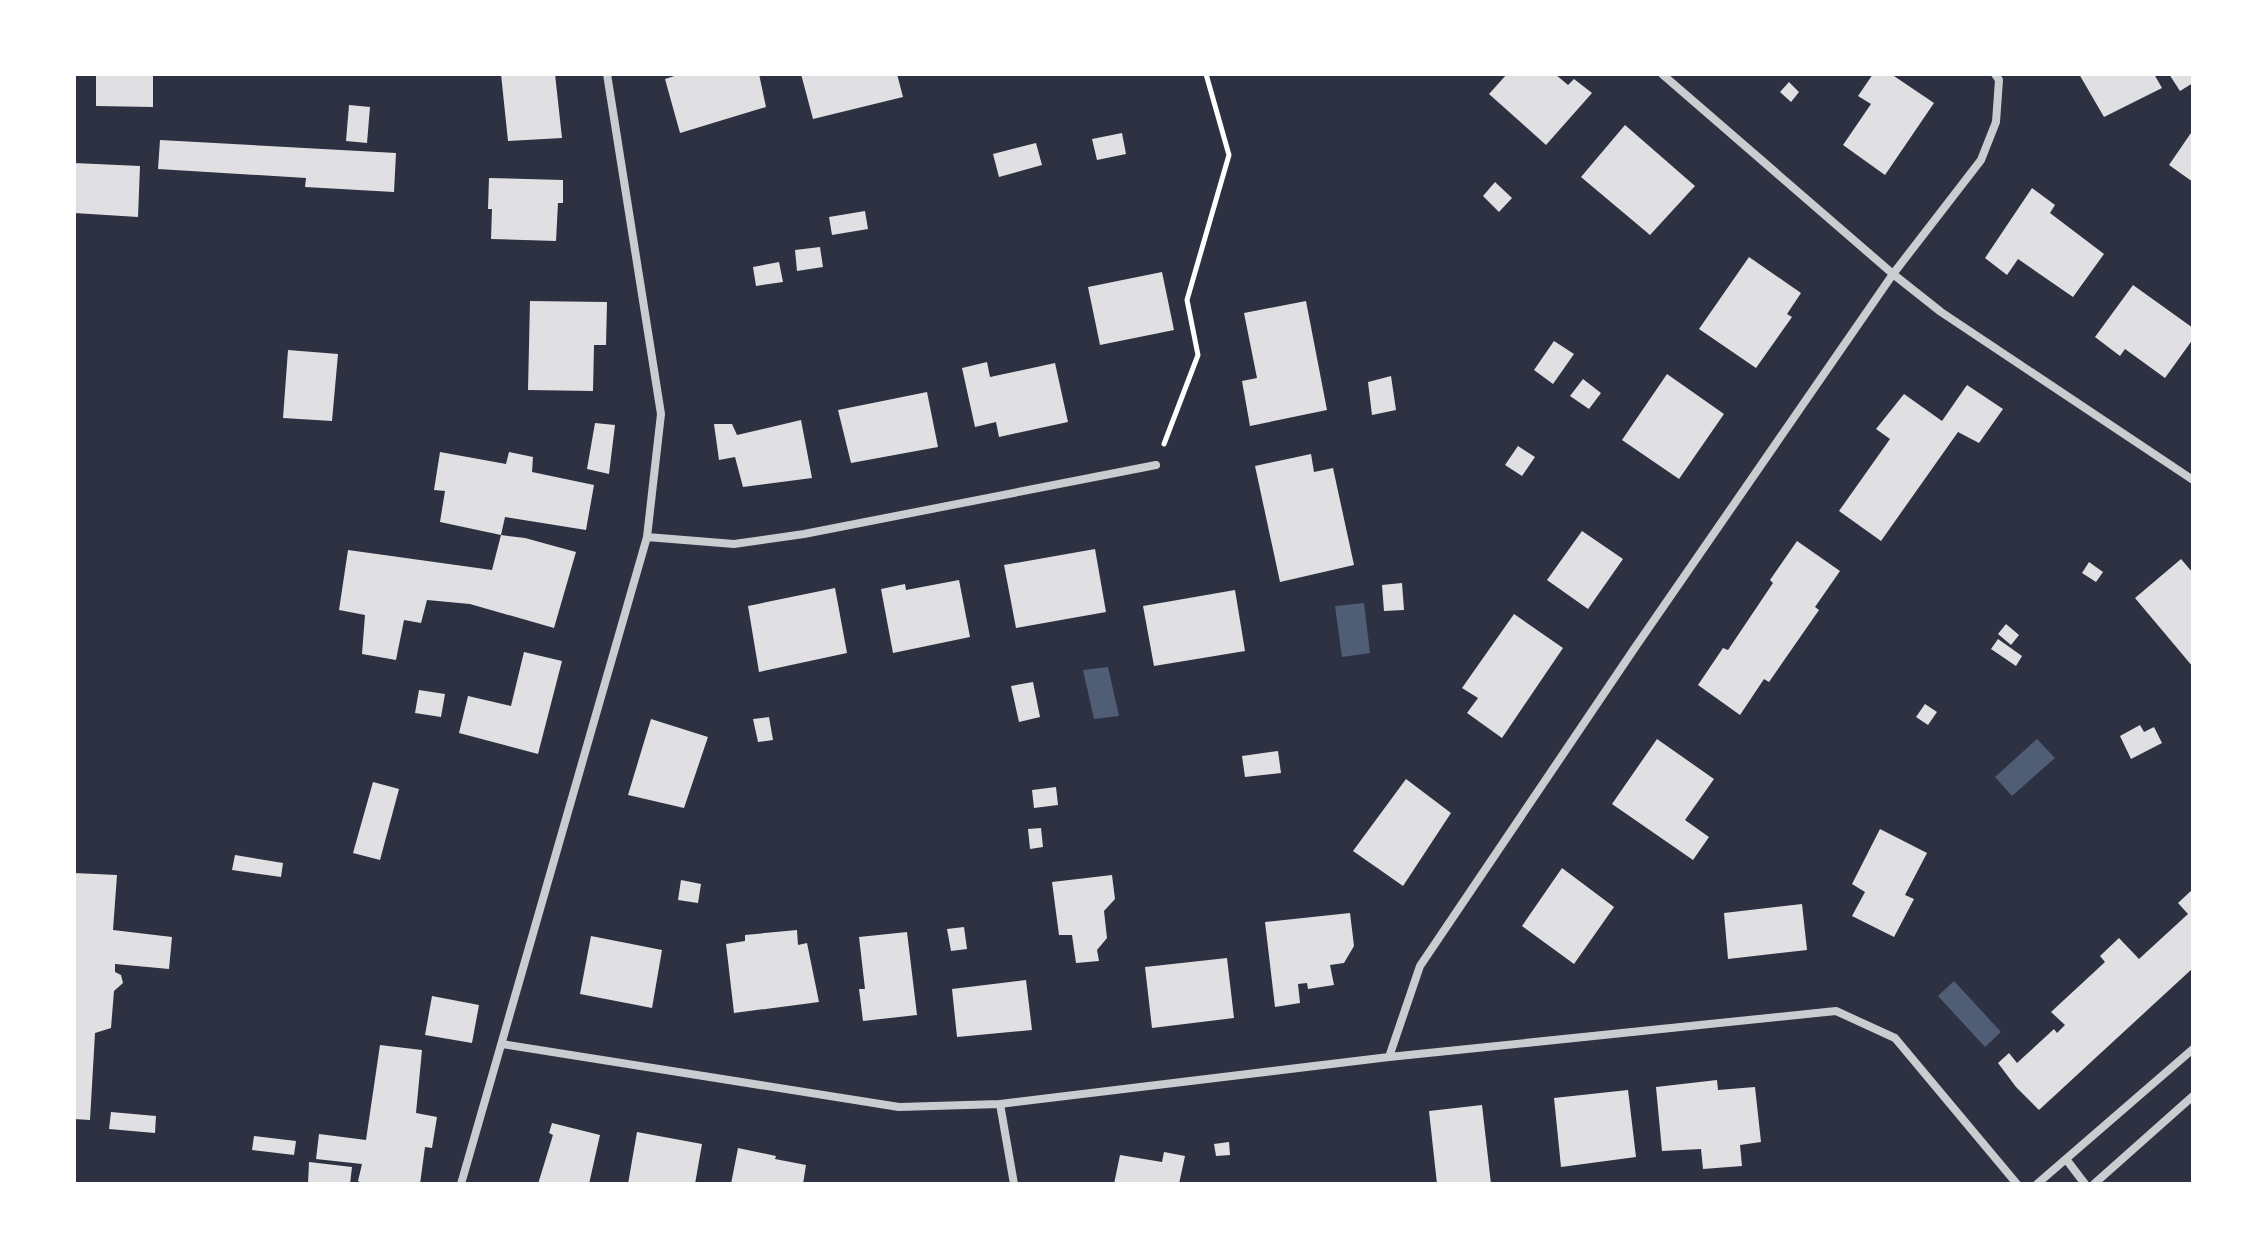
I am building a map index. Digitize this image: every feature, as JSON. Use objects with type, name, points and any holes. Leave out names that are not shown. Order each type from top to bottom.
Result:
[{"type":"street","points":[[461,1184],[647,537],[661,414],[607,74]]},
{"type":"street","points":[[1662,74],[1941,312],[2193,480]]},
{"type":"street","points":[[1389,1057],[1420,966],[1893,274],[1981,160],[1996,122],[1999,80],[1995,74]]},
{"type":"street","points":[[647,537],[734,544],[804,534],[1156,465]]},
{"type":"street","points":[[502,1044],[899,1107],[1000,1104],[1389,1057],[1836,1011],[1895,1038],[2017,1184]]},
{"type":"street","points":[[2037,1184],[2193,1049]]},
{"type":"street","points":[[2094,1184],[2193,1096]]},
{"type":"street","points":[[1000,1104],[1014,1184]]},
{"type":"street","points":[[2066,1159],[2085,1184]]},
{"type":"path","points":[[1156,465],[1198,355],[1187,300],[1229,155],[1206,74]]},
{"type":"water","points":[[1364,603],[1370,653],[1342,657],[1335,606]]},
{"type":"water","points":[[1108,667],[1119,716],[1094,719],[1083,670]]},
{"type":"water","points":[[2037,739],[2055,758],[2012,796],[1995,777]]},
{"type":"water","points":[[1954,981],[2001,1032],[1985,1047],[1938,996]]},
{"type":"building","points":[[96,74],[153,74],[153,107],[96,106]]},
{"type":"building","points":[[501,74],[555,74],[562,138],[508,141]]},
{"type":"building","points":[[681,74],[759,74],[766,107],[680,133],[665,79]]},
{"type":"building","points":[[801,74],[897,74],[903,97],[813,119]]},
{"type":"building","points":[[1507,74],[1555,74],[1568,85],[1574,79],[1592,93],[1546,145],[1489,94]]},
{"type":"building","points":[[1873,74],[1891,74],[1934,103],[1885,175],[1843,145],[1871,104],[1858,96]]},
{"type":"building","points":[[2079,74],[2154,74],[2162,88],[2104,117]]},
{"type":"building","points":[[2169,74],[2193,74],[2193,83],[2180,91]]},
{"type":"building","points":[[1789,82],[1799,92],[1791,102],[1780,92]]},
{"type":"building","points":[[349,105],[370,107],[367,143],[346,141]]},
{"type":"building","points":[[1625,125],[1695,186],[1650,235],[1581,177]]},
{"type":"building","points":[[2193,130],[2193,182],[2169,165]]},
{"type":"building","points":[[1122,133],[1126,154],[1097,160],[1092,139]]},
{"type":"building","points":[[160,140],[396,153],[394,192],[305,187],[306,178],[158,169]]},
{"type":"building","points":[[1036,143],[1042,165],[999,177],[993,154]]},
{"type":"building","points":[[74,163],[140,166],[138,217],[74,213]]},
{"type":"building","points":[[489,178],[563,180],[563,203],[558,203],[556,241],[491,239]]},
{"type":"building","points":[[1495,182],[1512,198],[1499,212],[1483,196]]},
{"type":"building","points":[[2032,188],[2055,205],[2050,213],[2104,254],[2073,297],[2018,259],[2007,275],[1985,258]]},
{"type":"building","points":[[865,211],[868,229],[832,235],[829,217]]},
{"type":"building","points":[[820,247],[823,267],[797,271],[795,250]]},
{"type":"building","points":[[1749,257],[1801,293],[1787,314],[1792,317],[1756,368],[1699,329]]},
{"type":"building","points":[[779,262],[783,282],[756,286],[753,267]]},
{"type":"building","points":[[1162,272],[1174,330],[1100,345],[1088,287]]},
{"type":"building","points":[[2133,285],[2193,328],[2193,339],[2165,378],[2125,349],[2120,356],[2095,337]]},
{"type":"building","points":[[530,301],[607,302],[606,345],[594,345],[593,391],[528,390]]},
{"type":"building","points":[[1306,301],[1327,410],[1250,426],[1242,381],[1257,378],[1244,313]]},
{"type":"building","points":[[1554,341],[1574,354],[1553,384],[1534,370]]},
{"type":"building","points":[[288,350],[338,354],[332,421],[283,418]]},
{"type":"building","points":[[987,362],[990,377],[1055,363],[1068,422],[999,437],[996,422],[975,427],[962,368]]},
{"type":"building","points":[[1667,374],[1724,414],[1679,479],[1622,440]]},
{"type":"building","points":[[1391,376],[1396,410],[1372,415],[1368,382]]},
{"type":"building","points":[[1583,379],[1601,393],[1589,409],[1570,396]]},
{"type":"building","points":[[1967,385],[2003,409],[1979,443],[1958,432],[1881,541],[1839,511],[1890,439],[1876,429],[1904,394],[1942,421]]},
{"type":"building","points":[[927,392],[938,447],[851,463],[838,410]]},
{"type":"building","points":[[801,420],[812,478],[743,487],[735,457],[719,460],[714,424],[732,424],[737,435]]},
{"type":"building","points":[[595,423],[615,425],[609,474],[587,469]]},
{"type":"building","points":[[1518,446],[1535,457],[1522,476],[1505,465]]},
{"type":"building","points":[[440,452],[506,464],[509,452],[533,457],[532,472],[594,485],[586,530],[505,517],[501,535],[440,522],[445,491],[434,490]]},
{"type":"building","points":[[1311,454],[1314,472],[1333,468],[1354,565],[1280,582],[1255,466]]},
{"type":"building","points":[[1582,531],[1623,559],[1588,609],[1547,580]]},
{"type":"building","points":[[501,535],[576,552],[554,628],[470,604],[427,600],[421,623],[404,620],[396,660],[362,654],[365,615],[339,610],[348,550],[492,570]]},
{"type":"building","points":[[1797,541],[1840,571],[1815,607],[1819,610],[1769,682],[1764,679],[1740,715],[1698,685],[1723,648],[1728,650]]},
{"type":"building","points":[[1095,549],[1106,612],[1016,628],[1004,565]]},
{"type":"building","points":[[2181,559],[2193,573],[2193,667],[2135,598]]},
{"type":"building","points":[[2089,562],[2103,572],[2096,582],[2082,573]]},
{"type":"building","points":[[959,580],[970,637],[893,653],[881,589],[905,584],[906,590]]},
{"type":"building","points":[[1402,583],[1404,610],[1384,611],[1382,585]]},
{"type":"building","points":[[835,588],[847,653],[759,672],[748,606]]},
{"type":"building","points":[[1235,590],[1245,651],[1154,666],[1143,606]]},
{"type":"building","points":[[1514,614],[1563,648],[1502,738],[1467,713],[1478,698],[1462,688]]},
{"type":"building","points":[[2006,624],[2019,635],[2011,645],[1998,634]]},
{"type":"building","points":[[1998,639],[2022,656],[2016,666],[1991,649]]},
{"type":"building","points":[[524,652],[562,661],[538,754],[459,733],[468,696],[511,706]]},
{"type":"building","points":[[1033,682],[1040,717],[1019,722],[1011,686]]},
{"type":"building","points":[[419,690],[445,694],[441,717],[415,713]]},
{"type":"building","points":[[1925,704],[1937,712],[1928,725],[1916,717]]},
{"type":"building","points":[[769,717],[773,740],[758,742],[753,719]]},
{"type":"building","points":[[651,719],[708,737],[684,808],[628,795]]},
{"type":"building","points":[[2140,725],[2144,732],[2154,727],[2162,743],[2131,759],[2120,736]]},
{"type":"building","points":[[1657,739],[1714,779],[1685,820],[1709,837],[1693,860],[1612,804]]},
{"type":"building","points":[[1278,751],[1281,773],[1245,777],[1242,756]]},
{"type":"building","points":[[1406,779],[1451,813],[1403,886],[1353,851]]},
{"type":"building","points":[[373,782],[399,789],[380,860],[353,853]]},
{"type":"building","points":[[1056,787],[1058,805],[1034,808],[1032,790]]},
{"type":"building","points":[[1041,828],[1043,847],[1030,849],[1028,829]]},
{"type":"building","points":[[1880,829],[1927,853],[1905,895],[1914,899],[1894,937],[1852,916],[1865,892],[1852,884]]},
{"type":"building","points":[[235,855],[283,863],[281,877],[232,870]]},
{"type":"building","points":[[1562,868],[1614,907],[1574,964],[1522,926]]},
{"type":"building","points":[[74,873],[117,875],[113,930],[172,937],[169,969],[115,964],[115,972],[121,975],[123,983],[114,991],[111,1028],[95,1033],[90,1120],[74,1119]]},
{"type":"building","points":[[1112,875],[1115,899],[1104,911],[1107,938],[1097,950],[1099,961],[1076,963],[1072,935],[1059,935],[1052,882]]},
{"type":"building","points":[[681,880],[701,884],[698,903],[678,900]]},
{"type":"building","points":[[2193,889],[2193,968],[2039,1110],[1998,1063],[2009,1053],[2017,1063],[2054,1029],[2057,1033],[2065,1025],[2051,1012],[2105,962],[2100,956],[2119,938],[2139,959],[2188,914],[2178,903]]},
{"type":"building","points":[[1802,904],[1807,950],[1728,959],[1724,913]]},
{"type":"building","points":[[1350,913],[1354,946],[1344,963],[1330,965],[1334,985],[1308,989],[1307,983],[1298,984],[1300,1003],[1275,1007],[1265,922]]},
{"type":"building","points":[[964,927],[967,949],[951,951],[947,929]]},
{"type":"building","points":[[797,930],[798,945],[807,943],[819,1002],[734,1013],[726,944],[745,941],[745,935]]},
{"type":"building","points":[[907,932],[917,1015],[863,1021],[859,989],[865,989],[859,937]]},
{"type":"building","points":[[591,936],[662,950],[652,1008],[580,994]]},
{"type":"building","points":[[1227,958],[1234,1018],[1152,1028],[1145,967]]},
{"type":"building","points":[[1026,980],[1032,1030],[957,1037],[952,989]]},
{"type":"building","points":[[432,996],[479,1005],[472,1043],[425,1035]]},
{"type":"building","points":[[380,1045],[422,1050],[416,1113],[437,1117],[432,1148],[425,1147],[420,1184],[363,1184],[358,1181],[362,1164],[316,1159],[319,1134],[366,1140]]},
{"type":"building","points":[[1717,1080],[1718,1090],[1755,1087],[1761,1142],[1740,1145],[1742,1166],[1703,1169],[1701,1149],[1662,1151],[1656,1087]]},
{"type":"building","points":[[1628,1090],[1636,1157],[1561,1167],[1554,1098]]},
{"type":"building","points":[[1482,1105],[1491,1184],[1437,1184],[1429,1111]]},
{"type":"building","points":[[111,1112],[156,1116],[155,1133],[109,1129]]},
{"type":"building","points":[[552,1123],[600,1135],[589,1184],[538,1184],[553,1135],[549,1133]]},
{"type":"building","points":[[637,1132],[702,1144],[695,1184],[628,1184]]},
{"type":"building","points":[[254,1136],[296,1141],[294,1155],[252,1150]]},
{"type":"building","points":[[1229,1142],[1230,1155],[1216,1156],[1214,1144]]},
{"type":"building","points":[[738,1148],[806,1165],[803,1184],[731,1184]]},
{"type":"building","points":[[1164,1152],[1185,1156],[1179,1184],[1114,1184],[1120,1155],[1162,1162]]},
{"type":"building","points":[[309,1162],[352,1167],[350,1184],[308,1184]]}]
